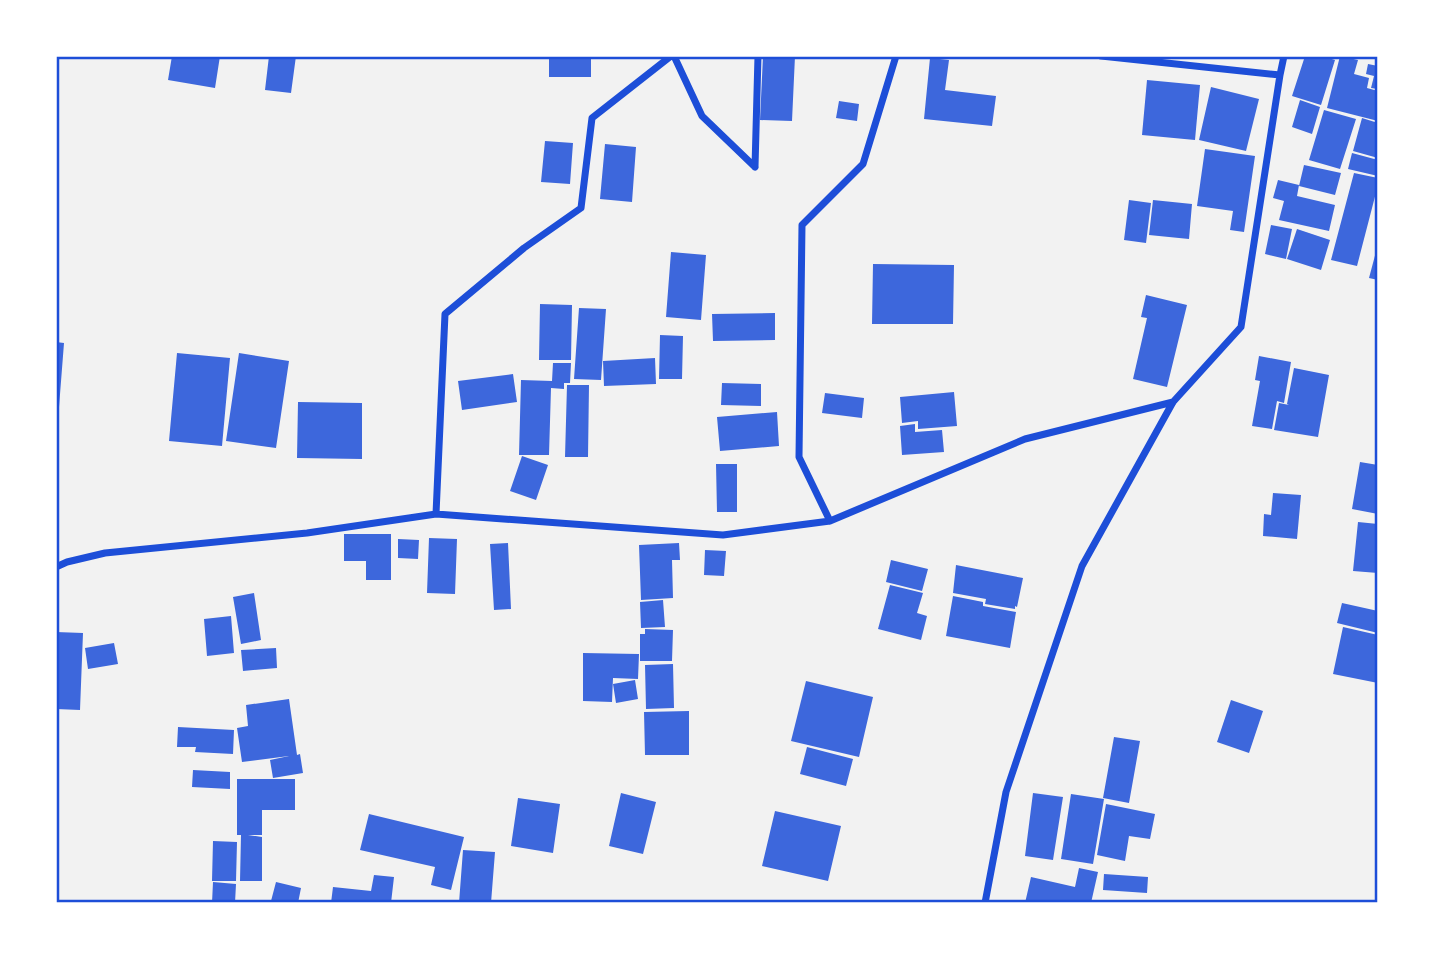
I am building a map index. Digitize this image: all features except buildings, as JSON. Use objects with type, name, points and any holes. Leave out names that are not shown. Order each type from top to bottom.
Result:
[{"type":"street","points":[[436,514],[445,314],[524,248],[581,208],[592,118],[672,56],[702,116],[755,167],[758,56]]},
{"type":"street","points":[[830,521],[800,457],[802,225],[863,164],[896,56]]},
{"type":"street","points":[[1101,56],[1280,75]]},
{"type":"street","points":[[985,903],[1006,793],[1082,566],[1173,402],[1241,327],[1284,56]]},
{"type":"street","points":[[56,567],[105,553],[307,533],[436,514],[723,535],[830,521],[1025,439],[1173,402]]}]
